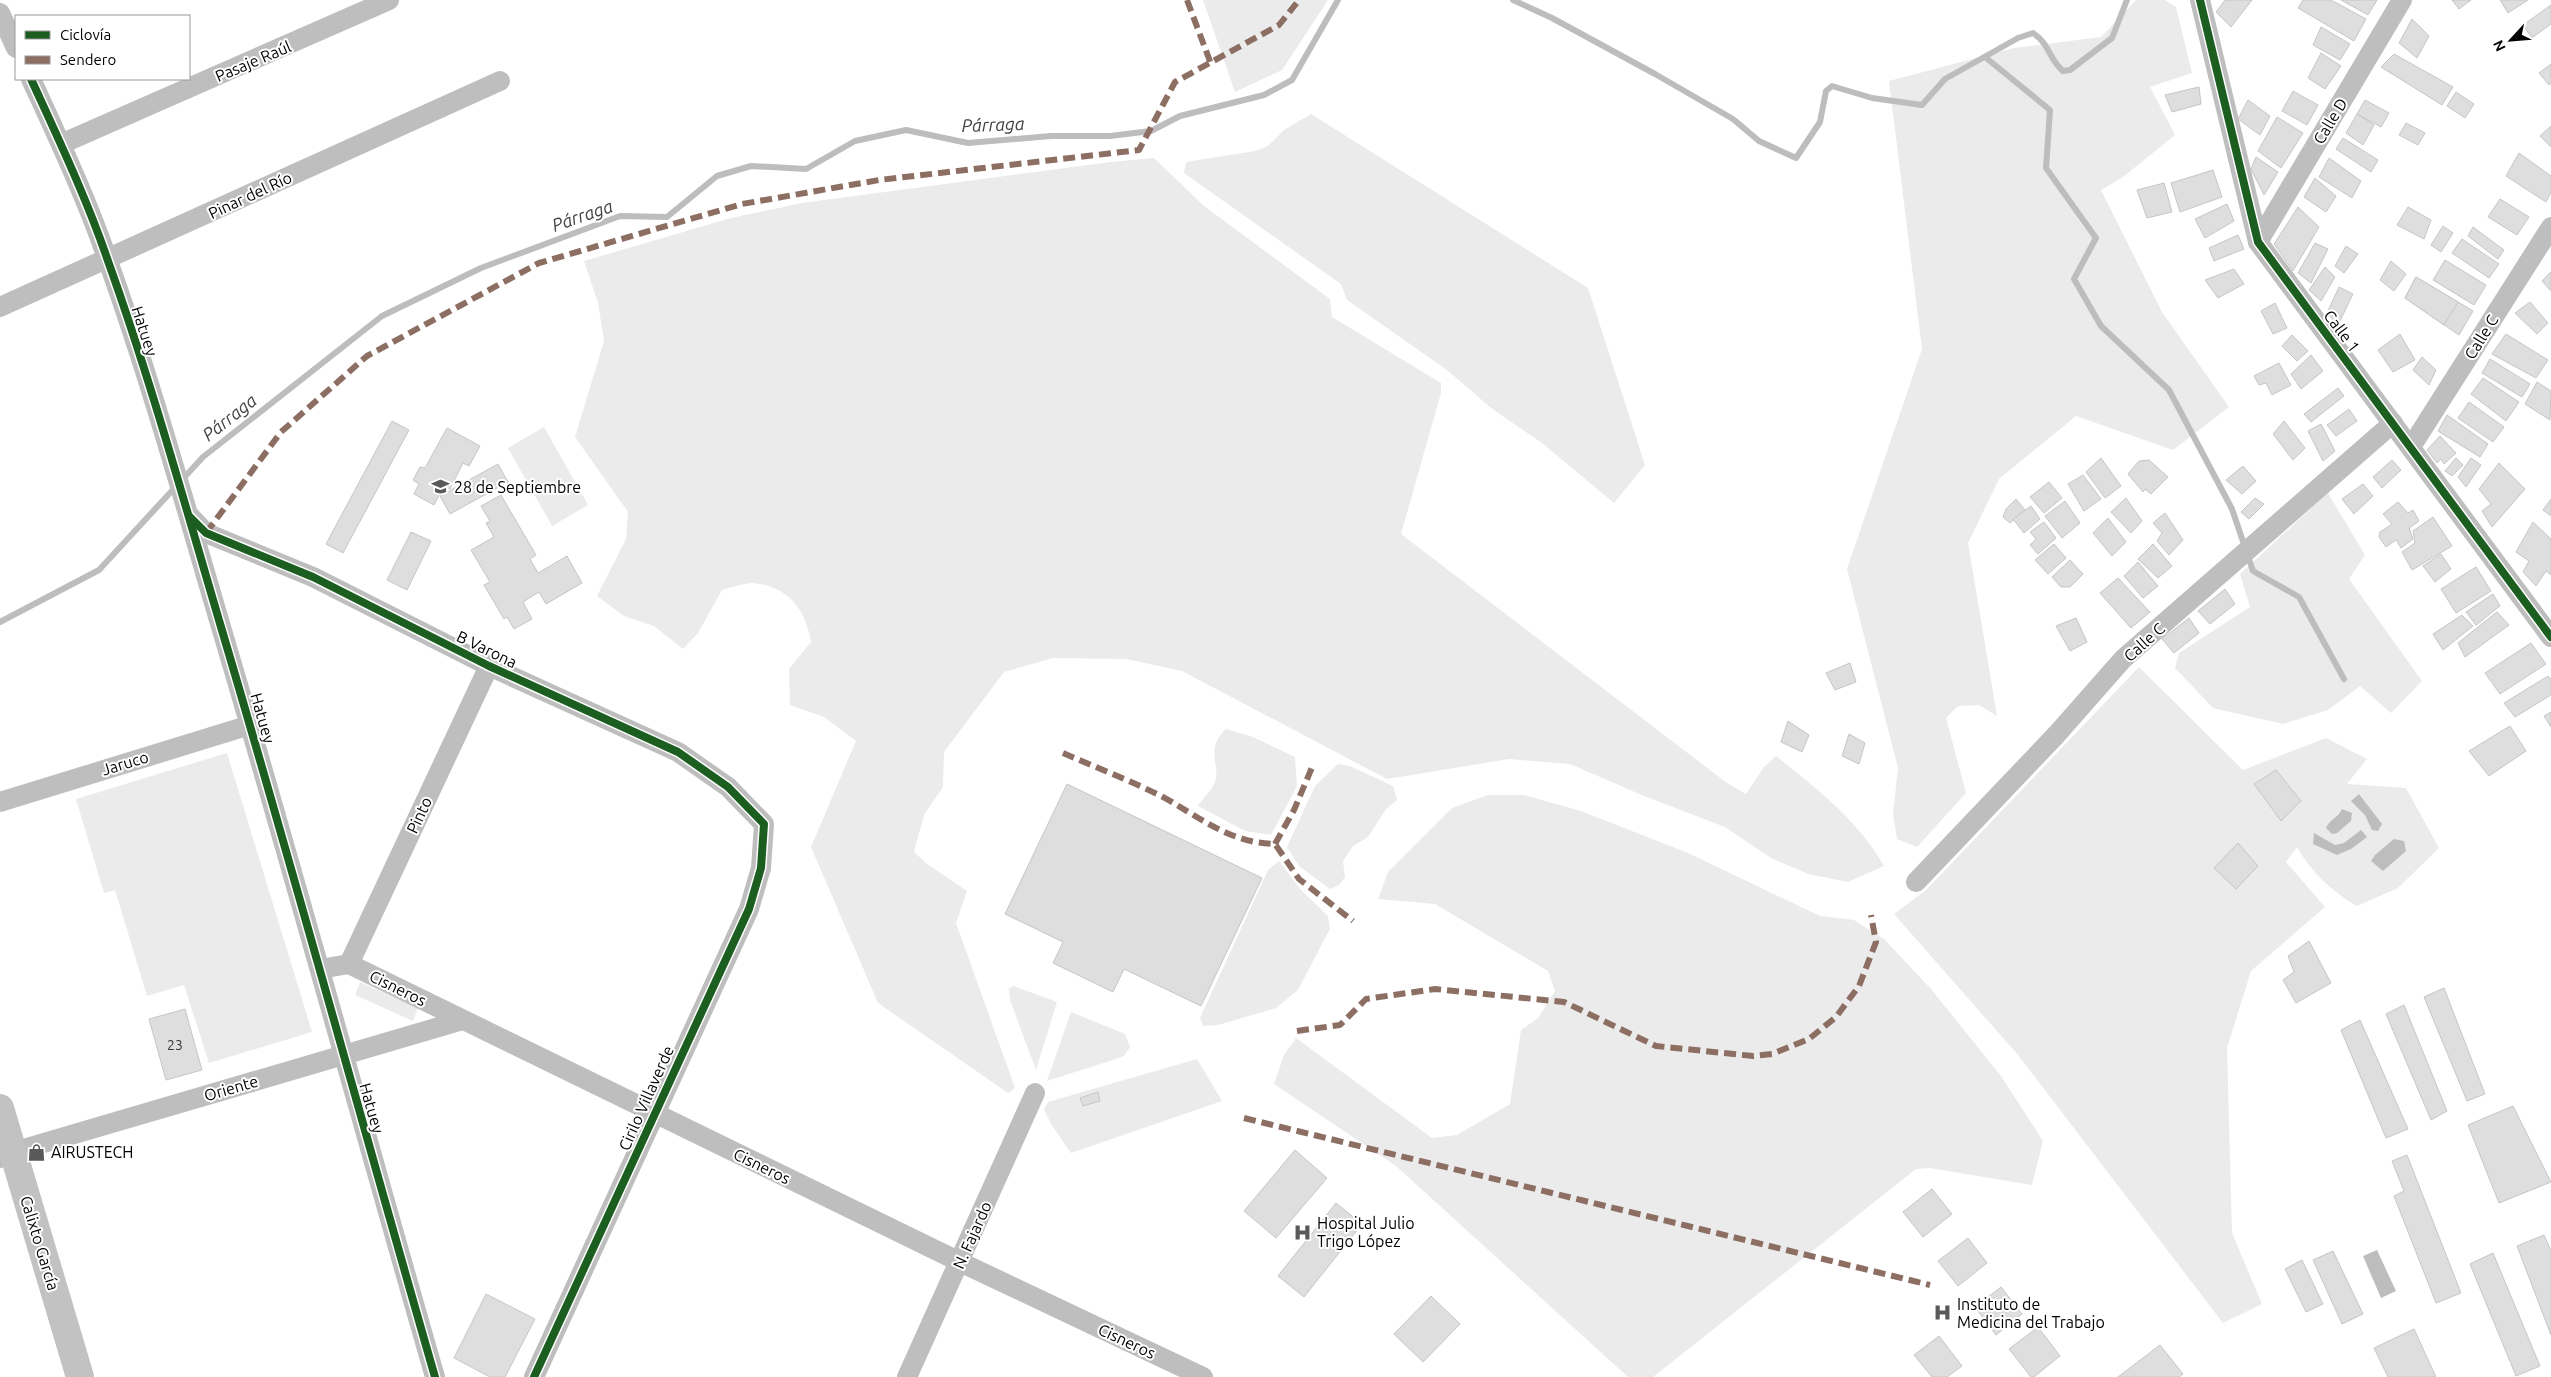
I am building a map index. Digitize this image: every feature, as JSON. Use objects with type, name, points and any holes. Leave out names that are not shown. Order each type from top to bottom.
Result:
[{"type":"main road","name":"Calixto García","points":[[0,1108],[4,1155],[80,1377]]},
{"type":"street","name":"Pasaje Raúl","points":[[61,144],[389,0]]},
{"type":"street","name":"Calle 1","points":[[2200,0],[2258,242],[2551,637]]},
{"type":"street","name":"Calle D","points":[[2258,242],[2402,0]]},
{"type":"street","points":[[0,13],[15,46]]},
{"type":"street","name":"Hatuey","points":[[31,80],[61,144],[108,260],[166,442],[250,725],[320,969],[342,1056],[435,1377]]},
{"type":"street","name":"Pinar del Río","points":[[0,307],[108,260],[500,81]]},
{"type":"street","name":"Calle C","points":[[2411,447],[2551,227]]},
{"type":"street","name":"Calle C","points":[[1916,882],[2057,734],[2124,659],[2394,423]]},
{"type":"street","name":"B Varona","points":[[188,515],[206,533],[313,577],[489,666],[678,752],[728,787],[764,824]]},
{"type":"street","name":"Pinto","points":[[349,964],[489,666]]},
{"type":"street","name":"Jaruco","points":[[0,802],[250,725]]},
{"type":"street","name":"Cirilo Villaverde","points":[[534,1377],[749,909],[760,868],[764,824]]},
{"type":"street","name":"Cisneros","points":[[320,969],[349,964],[960,1262],[1203,1377]]},
{"type":"street","name":"Oriente","points":[[4,1155],[463,1020]]},
{"type":"street","name":"N. Fajardo","points":[[907,1377],[1036,1093]]},
{"type":"shaded area","points":[[1203,0],[1328,0],[1282,70],[1235,92]]},
{"type":"shaded area","points":[[2136,0],[2165,0],[2176,7],[2192,73],[2150,87],[2175,135],[2123,177],[2101,190],[2162,312],[2229,407],[2173,450],[2076,416],[1999,479],[1968,543],[1997,716],[1979,705],[1958,706],[1946,718],[1966,793],[1917,847],[1897,839],[1893,814],[1898,768],[1847,569],[1922,349],[1889,81],[2014,48],[2101,37]]},
{"type":"shaded area","points":[[1311,114],[1588,288],[1645,465],[1614,503],[1542,443],[1491,408],[1447,370],[1347,300],[1341,284],[1184,173],[1186,162],[1255,151],[1268,146],[1284,130]]},
{"type":"shaded area","points":[[1154,158],[1204,206],[1330,299],[1332,317],[1441,383],[1441,393],[1401,534],[1727,783],[1746,794],[1764,767],[1776,756],[1836,806],[1874,849],[1884,866],[1848,882],[1808,874],[1771,858],[1725,827],[1644,796],[1570,764],[1509,759],[1387,779],[1182,671],[1126,659],[1053,658],[1004,672],[944,752],[943,787],[924,815],[914,852],[927,864],[967,891],[956,923],[1015,1088],[1008,1093],[878,1003],[811,847],[856,741],[824,717],[790,705],[789,669],[811,642],[809,630],[800,610],[785,595],[765,585],[749,583],[722,590],[698,633],[683,649],[654,626],[624,616],[597,596],[626,539],[628,512],[575,437],[604,341],[598,303],[584,261],[731,218],[802,203]]},
{"type":"shaded area","points":[[544,427],[588,505],[552,526],[508,448]]},
{"type":"shaded area","points":[[2328,493],[2365,555],[2349,579],[2422,681],[2391,713],[2360,686],[2328,710],[2283,724],[2213,708],[2175,668],[2179,653],[2250,607],[2240,574]]},
{"type":"shaded area","points":[[2139,667],[2243,770],[2326,738],[2367,759],[2347,784],[2406,788],[2439,848],[2398,888],[2357,906],[2323,881],[2297,847],[2286,862],[2325,907],[2251,971],[2227,1048],[2232,1233],[2262,1304],[2223,1323],[2018,1055],[1894,914],[1926,890]]},
{"type":"shaded area","points":[[1226,729],[1253,737],[1295,757],[1297,786],[1271,835],[1245,831],[1198,806],[1215,782],[1214,750],[1219,737]]},
{"type":"shaded area","points":[[227,753],[312,1032],[209,1063],[184,985],[147,996],[115,890],[104,893],[76,799]]},
{"type":"shaded area","points":[[1338,764],[1350,766],[1393,786],[1397,800],[1386,809],[1368,837],[1353,846],[1343,861],[1345,877],[1339,885],[1330,889],[1299,866],[1287,847],[1315,786]]},
{"type":"shaded area","points":[[2359,794],[2382,824],[2378,831],[2372,830],[2365,815],[2351,801]]},
{"type":"shaded area","points":[[1488,795],[1524,795],[1581,811],[1688,853],[1820,916],[1854,920],[1884,939],[1931,989],[2001,1076],[2043,1141],[2032,1185],[1930,1168],[1916,1169],[1653,1377],[1628,1377],[1396,1166],[1274,1084],[1284,1055],[1296,1038],[1432,1138],[1457,1135],[1510,1104],[1521,1030],[1538,1018],[1555,991],[1548,971],[1435,904],[1378,899],[1388,872],[1452,808]]},
{"type":"shaded area","points":[[2342,809],[2352,813],[2351,821],[2337,833],[2332,834],[2326,828]]},
{"type":"shaded area","points":[[2361,830],[2367,837],[2351,849],[2337,855],[2313,844],[2314,833],[2335,845],[2344,843]]},
{"type":"shaded area","points":[[2394,839],[2404,841],[2406,851],[2383,871],[2371,861],[2375,855]]},
{"type":"shaded area","points":[[1279,861],[1301,890],[1328,916],[1330,929],[1298,990],[1276,1008],[1218,1025],[1203,1026],[1200,1018],[1268,870]]},
{"type":"shaded area","points":[[360,982],[418,1008],[413,1021],[355,995]]},
{"type":"shaded area","points":[[1013,986],[1057,1002],[1036,1070],[1010,1000],[1009,989]]},
{"type":"shaded area","points":[[1071,1012],[1125,1034],[1130,1047],[1124,1056],[1047,1081]]},
{"type":"shaded area","points":[[1197,1059],[1222,1101],[1071,1153],[1051,1124],[1044,1109],[1048,1102]]},
{"type":"shaded area","points":[[2377,1250],[2396,1291],[2381,1298],[2363,1256]]},
{"type":"building","points":[[2225,0],[2252,0],[2231,27],[2216,12]]},
{"type":"building","points":[[2303,0],[2331,0],[2366,19],[2354,41],[2298,8]]},
{"type":"building","points":[[2341,0],[2377,0],[2368,15]]},
{"type":"building","points":[[2452,0],[2471,0],[2459,9]]},
{"type":"building","points":[[2500,0],[2528,0],[2508,13]]},
{"type":"building","points":[[2551,5],[2551,24],[2532,38],[2523,25]]},
{"type":"building","points":[[2412,19],[2429,36],[2417,58],[2399,43]]},
{"type":"building","points":[[2321,27],[2350,44],[2340,60],[2313,45]]},
{"type":"building","points":[[2321,53],[2341,66],[2325,89],[2308,78]]},
{"type":"building","points":[[2394,54],[2453,87],[2442,105],[2381,67]]},
{"type":"building","points":[[2551,64],[2551,83],[2549,85],[2539,73]]},
{"type":"building","points":[[2199,87],[2201,104],[2172,112],[2165,95]]},
{"type":"building","points":[[2293,91],[2318,105],[2307,125],[2282,111]]},
{"type":"building","points":[[2456,92],[2474,104],[2465,118],[2447,106]]},
{"type":"building","points":[[2248,100],[2270,116],[2260,135],[2238,119]]},
{"type":"building","points":[[2365,100],[2389,113],[2381,127],[2357,114]]},
{"type":"building","points":[[2357,114],[2374,125],[2363,145],[2346,133]]},
{"type":"building","points":[[2277,117],[2303,133],[2281,168],[2258,151]]},
{"type":"building","points":[[2406,123],[2425,133],[2418,145],[2399,135]]},
{"type":"building","points":[[2551,126],[2551,147],[2540,136]]},
{"type":"building","points":[[2343,138],[2378,160],[2371,172],[2336,149]]},
{"type":"building","points":[[2519,153],[2551,176],[2551,192],[2546,202],[2506,176]]},
{"type":"building","points":[[2256,157],[2278,172],[2264,195],[2251,169]]},
{"type":"building","points":[[2329,158],[2361,181],[2352,198],[2319,177]]},
{"type":"building","points":[[2213,170],[2222,197],[2180,212],[2171,183]]},
{"type":"building","points":[[2315,178],[2336,196],[2326,212],[2304,197]]},
{"type":"building","points":[[2164,183],[2172,212],[2147,218],[2137,190]]},
{"type":"building","points":[[2500,199],[2529,217],[2517,235],[2488,217]]},
{"type":"building","points":[[2227,204],[2234,221],[2205,238],[2195,219]]},
{"type":"building","points":[[2298,207],[2319,227],[2293,271],[2274,244]]},
{"type":"building","points":[[2408,207],[2431,220],[2424,239],[2397,225]]},
{"type":"building","points":[[2443,226],[2453,233],[2441,252],[2431,245]]},
{"type":"building","points":[[2473,227],[2504,250],[2498,259],[2468,236]]},
{"type":"building","points":[[2238,235],[2244,249],[2214,261],[2209,248]]},
{"type":"building","points":[[2462,239],[2499,264],[2489,278],[2452,253]]},
{"type":"building","points":[[2315,243],[2328,249],[2311,283],[2298,273]]},
{"type":"building","points":[[2346,246],[2358,254],[2344,273],[2335,266]]},
{"type":"building","points":[[2445,260],[2486,285],[2474,305],[2433,280]]},
{"type":"building","points":[[2391,261],[2406,274],[2394,291],[2380,280]]},
{"type":"building","points":[[2325,267],[2335,277],[2321,301],[2309,290]]},
{"type":"building","points":[[2234,269],[2244,284],[2218,298],[2205,280]]},
{"type":"building","points":[[2551,272],[2551,291],[2542,281]]},
{"type":"building","points":[[2416,277],[2473,311],[2459,335],[2405,298]]},
{"type":"building","points":[[2416,277],[2458,302],[2444,325],[2405,298]]},
{"type":"building","points":[[2339,287],[2353,294],[2338,325],[2327,313]]},
{"type":"building","points":[[2530,302],[2548,323],[2537,334],[2515,313]]},
{"type":"building","points":[[2275,303],[2287,328],[2273,334],[2261,311]]},
{"type":"building","points":[[2400,334],[2415,360],[2393,372],[2378,350]]},
{"type":"building","points":[[2506,334],[2548,360],[2536,378],[2492,354]]},
{"type":"building","points":[[2292,335],[2308,351],[2297,361],[2282,346]]},
{"type":"building","points":[[2311,355],[2323,371],[2301,389],[2291,374]]},
{"type":"building","points":[[2422,357],[2436,370],[2429,385],[2413,370]]},
{"type":"building","points":[[2490,359],[2530,384],[2522,397],[2482,373]]},
{"type":"building","points":[[2279,363],[2291,385],[2272,395],[2266,383],[2259,385],[2254,376]]},
{"type":"building","points":[[2483,378],[2519,402],[2506,421],[2471,394]]},
{"type":"building","points":[[2537,382],[2551,391],[2550,420],[2525,404]]},
{"type":"building","points":[[2338,388],[2344,396],[2311,422],[2304,414]]},
{"type":"building","points":[[2469,402],[2504,427],[2493,442],[2458,418]]},
{"type":"building","points":[[2349,409],[2357,421],[2336,436],[2327,425]]},
{"type":"building","points":[[2447,415],[2488,444],[2480,457],[2438,431]]},
{"type":"building","points":[[392,421],[409,430],[343,553],[326,544]]},
{"type":"building","points":[[2284,421],[2305,448],[2293,460],[2273,434]]},
{"type":"building","points":[[2321,424],[2335,451],[2323,461],[2308,431]]},
{"type":"building","points":[[447,428],[480,446],[469,466],[463,463],[450,489],[444,486],[434,505],[414,494],[419,484],[413,480],[420,467],[425,468]]},
{"type":"building","points":[[2440,436],[2456,453],[2444,464],[2441,459],[2437,463],[2427,450]]},
{"type":"building","points":[[2101,458],[2121,486],[2105,498],[2086,472]]},
{"type":"building","points":[[2456,458],[2463,465],[2452,476],[2445,471]]},
{"type":"building","points":[[2471,458],[2481,465],[2466,487],[2458,477]]},
{"type":"building","points":[[2149,460],[2168,477],[2151,494],[2145,489],[2143,492],[2128,474],[2139,461]]},
{"type":"building","points":[[2392,460],[2401,470],[2382,488],[2373,477]]},
{"type":"building","points":[[2499,463],[2525,489],[2492,527],[2482,511],[2491,504],[2479,489]]},
{"type":"building","points":[[498,464],[508,482],[450,514],[440,496]]},
{"type":"building","points":[[2243,466],[2256,481],[2242,494],[2226,480]]},
{"type":"building","points":[[2083,475],[2101,499],[2084,511],[2068,484]]},
{"type":"building","points":[[2049,482],[2062,498],[2044,513],[2030,497]]},
{"type":"building","points":[[2363,484],[2373,496],[2354,514],[2342,499]]},
{"type":"building","points":[[501,495],[536,555],[530,559],[538,573],[567,556],[582,583],[546,604],[539,592],[523,602],[532,619],[514,629],[507,617],[504,619],[484,585],[490,582],[471,550],[494,537],[486,523],[490,521],[481,506]]},
{"type":"building","points":[[2126,498],[2142,521],[2131,533],[2111,512]]},
{"type":"building","points":[[2255,498],[2264,504],[2249,519],[2241,512]]},
{"type":"building","points":[[2016,499],[2025,510],[2010,523],[2003,517],[2006,509]]},
{"type":"building","points":[[2551,499],[2551,516],[2543,510]]},
{"type":"building","points":[[2065,501],[2080,523],[2062,538],[2045,516]]},
{"type":"building","points":[[2398,502],[2408,513],[2413,510],[2419,521],[2409,528],[2413,539],[2401,548],[2396,540],[2386,547],[2379,537],[2380,532],[2392,524],[2383,514]]},
{"type":"building","points":[[2031,506],[2040,519],[2024,533],[2013,519]]},
{"type":"building","points":[[2165,513],[2183,540],[2169,555],[2157,541],[2162,533],[2153,523]]},
{"type":"building","points":[[2433,517],[2452,546],[2412,570],[2402,552],[2415,543],[2413,531]]},
{"type":"building","points":[[2108,518],[2126,542],[2112,556],[2093,533]]},
{"type":"building","points":[[2044,522],[2056,538],[2038,554],[2030,545],[2036,539],[2030,532]]},
{"type":"building","points":[[2533,522],[2551,539],[2551,575],[2546,571],[2536,586],[2523,572],[2529,561],[2516,552]]},
{"type":"building","points":[[411,532],[431,541],[407,590],[387,580]]},
{"type":"building","points":[[2054,544],[2066,558],[2048,574],[2035,560]]},
{"type":"building","points":[[2153,544],[2172,566],[2158,578],[2138,559]]},
{"type":"building","points":[[2441,554],[2451,569],[2435,582],[2423,566]]},
{"type":"building","points":[[2070,560],[2083,574],[2070,587],[2061,587],[2052,577]]},
{"type":"building","points":[[2138,562],[2158,586],[2143,598],[2124,576]]},
{"type":"building","points":[[2476,567],[2491,591],[2456,613],[2441,589]]},
{"type":"building","points":[[2118,578],[2150,612],[2131,628],[2100,593]]},
{"type":"building","points":[[2225,589],[2235,604],[2210,624],[2198,611]]},
{"type":"building","points":[[2493,594],[2500,606],[2476,625],[2466,612]]},
{"type":"building","points":[[2497,612],[2509,625],[2465,657],[2458,643]]},
{"type":"building","points":[[2462,615],[2473,626],[2443,650],[2433,634]]},
{"type":"building","points":[[2076,618],[2087,642],[2070,651],[2056,626]]},
{"type":"building","points":[[2189,618],[2199,633],[2174,653],[2162,639]]},
{"type":"building","points":[[2531,643],[2546,664],[2500,694],[2485,673]]},
{"type":"building","points":[[1850,663],[1856,682],[1835,690],[1826,673]]},
{"type":"building","points":[[2548,676],[2551,679],[2551,695],[2515,717],[2504,703]]},
{"type":"building","points":[[2551,712],[2551,727],[2544,716]]},
{"type":"building","points":[[1788,721],[1809,735],[1802,752],[1781,742]]},
{"type":"building","points":[[2510,726],[2526,751],[2489,776],[2469,751]]},
{"type":"building","points":[[1849,734],[1865,743],[1859,764],[1842,756]]},
{"type":"building","points":[[2276,770],[2301,801],[2281,821],[2254,784]]},
{"type":"building","points":[[1067,784],[1262,878],[1201,1006],[1124,969],[1113,992],[1053,963],[1063,942],[1005,914]]},
{"type":"building","points":[[2238,843],[2258,866],[2236,889],[2214,868]]},
{"type":"building","points":[[2309,941],[2331,983],[2296,1003],[2283,980],[2294,972],[2288,956]]},
{"type":"building","points":[[2444,988],[2485,1094],[2467,1101],[2424,997]]},
{"type":"building","points":[[2404,1005],[2447,1111],[2431,1120],[2386,1014]]},
{"type":"building","points":[[185,1009],[202,1070],[166,1080],[149,1019]]},
{"type":"building","points":[[2360,1020],[2408,1129],[2386,1138],[2341,1030]]},
{"type":"building","points":[[1098,1092],[1100,1101],[1083,1106],[1080,1098]]},
{"type":"building","points":[[2513,1106],[2551,1182],[2499,1203],[2468,1125]]},
{"type":"building","points":[[1295,1150],[1327,1178],[1276,1238],[1244,1211]]},
{"type":"building","points":[[2407,1155],[2461,1293],[2436,1303],[2394,1196],[2404,1191],[2392,1161]]},
{"type":"building","points":[[1932,1189],[1952,1214],[1923,1237],[1903,1212]]},
{"type":"building","points":[[1336,1203],[1362,1224],[1304,1297],[1278,1276]]},
{"type":"building","points":[[2544,1235],[2551,1251],[2551,1335],[2517,1246]]},
{"type":"building","points":[[1968,1238],[1987,1263],[1958,1286],[1938,1261]]},
{"type":"building","points":[[2333,1251],[2363,1314],[2342,1324],[2313,1260]]},
{"type":"building","points":[[2493,1253],[2540,1366],[2516,1376],[2470,1264]]},
{"type":"building","points":[[2302,1260],[2323,1304],[2306,1312],[2285,1269]]},
{"type":"building","points":[[2001,1287],[2022,1314],[1996,1335],[1975,1307]]},
{"type":"building","points":[[486,1294],[535,1319],[505,1377],[490,1377],[454,1358]]},
{"type":"building","points":[[1431,1296],[1460,1324],[1423,1362],[1394,1334]]},
{"type":"building","points":[[2038,1327],[2060,1356],[2034,1377],[2031,1377],[2009,1349]]},
{"type":"building","points":[[2414,1329],[2436,1377],[2388,1377],[2374,1348]]},
{"type":"building","points":[[1939,1336],[1962,1366],[1947,1377],[1932,1377],[1914,1355]]},
{"type":"building","points":[[2160,1345],[2183,1374],[2179,1377],[2118,1377]]},
{"type":"waterway","name":"Párraga","points":[[0,622],[99,570],[203,457],[382,316],[481,268],[620,216],[667,217],[717,176],[751,166],[806,169],[855,141],[906,130],[968,143],[1051,136],[1110,136],[1151,131],[1180,116],[1264,95],[1292,80],[1338,0]]},
{"type":"waterway","points":[[1513,0],[1552,18],[1655,74],[1733,119],[1759,141],[1796,158],[1820,122],[1826,91],[1832,86],[1872,98],[1922,105],[1945,79],[2018,38],[2033,33],[2043,42],[2059,67],[2063,71],[2070,70],[2112,38],[2127,0]]},
{"type":"waterway","points":[[1985,57],[2050,110],[2046,168],[2096,238],[2074,279],[2101,326],[2169,390],[2232,509],[2253,571],[2299,597],[2344,679]]},
{"type":"marked path","points":[[1187,0],[1211,64]]},
{"type":"marked path","points":[[206,533],[281,432],[367,356],[539,263],[742,204],[879,180],[1139,150],[1175,82],[1279,25],[1299,0]]},
{"type":"marked path","points":[[1063,753],[1161,796],[1215,828],[1243,839],[1258,843],[1275,844],[1299,879],[1353,921]]},
{"type":"marked path","points":[[1275,844],[1294,810],[1313,765]]},
{"type":"marked path","points":[[1297,1031],[1340,1025],[1366,999],[1435,989],[1564,1002],[1656,1046],[1753,1056],[1772,1054],[1809,1039],[1836,1017],[1859,986],[1876,942],[1871,915]]},
{"type":"marked path","points":[[1244,1118],[1930,1285]]},
{"type":"cycle path","points":[[2200,0],[2258,242],[2551,637]]},
{"type":"cycle path","points":[[31,80],[72,169],[100,238],[153,397],[276,814],[435,1377]]},
{"type":"cycle path","points":[[190,517],[206,533],[313,577],[489,666],[678,752],[728,787],[764,824],[761,868],[749,909],[534,1377]]},
{"type":"place","name":"28 de Septiembre","points":[[440,487]]},
{"type":"place","name":"AIRUSTECH","points":[[37,1152]]},
{"type":"place","name":"Hospital Julio Trigo López","points":[[1303,1232]]},
{"type":"place","name":"Instituto de Medicina del Trabajo","points":[[1943,1313]]}]
